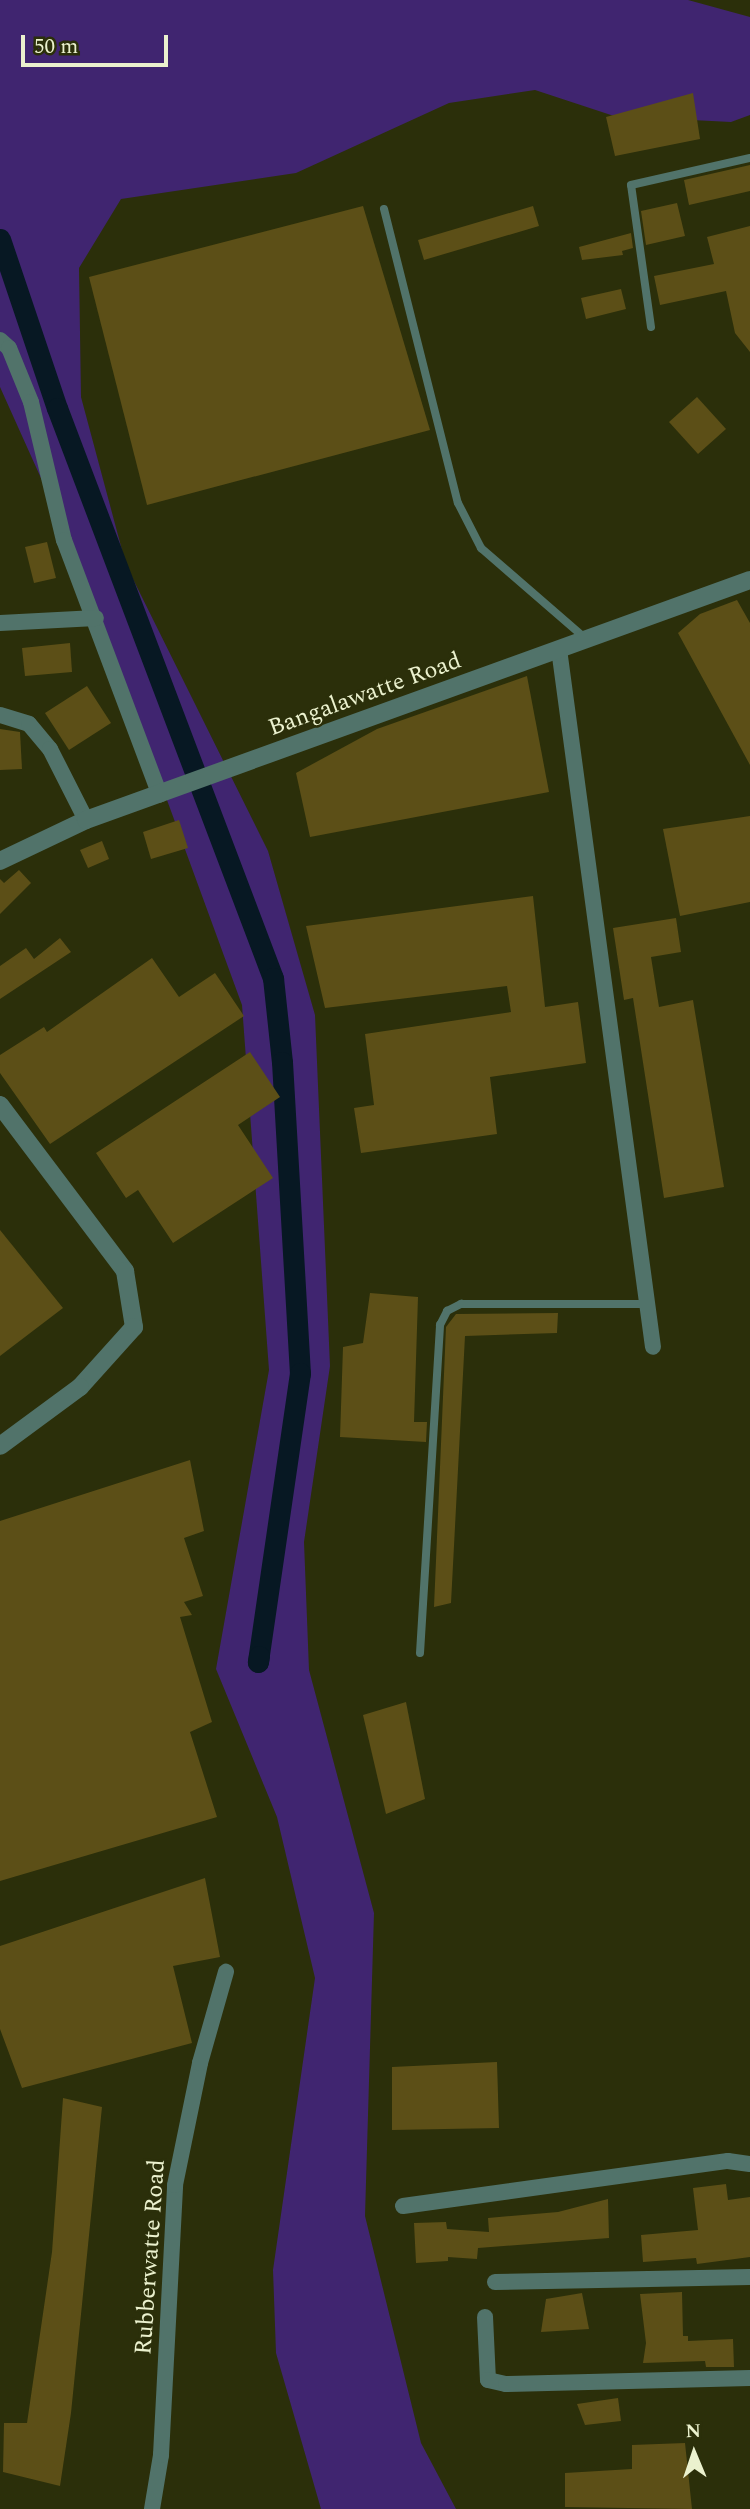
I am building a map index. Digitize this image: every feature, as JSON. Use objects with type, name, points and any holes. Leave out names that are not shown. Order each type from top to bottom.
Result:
[{"type":"street","points":[[0,340],[9,348],[31,402],[64,540],[96,618],[160,795]]},
{"type":"street","name":"Bangalawatte Road","points":[[0,861],[86,821],[750,580]]},
{"type":"street","points":[[0,623],[96,618]]},
{"type":"street","points":[[559,649],[650,1303],[653,1347]]},
{"type":"street","points":[[0,715],[29,724],[50,749],[86,821]]},
{"type":"street","points":[[0,1105],[125,1271],[134,1327],[80,1387],[0,1446]]},
{"type":"street","name":"Rubberwatte Road","points":[[152,2509],[161,2455],[175,2185],[200,2063],[226,1972]]},
{"type":"street","points":[[403,2206],[728,2161],[750,2164]]},
{"type":"street","points":[[495,2282],[750,2277]]},
{"type":"street","points":[[485,2317],[488,2380],[506,2384],[750,2378]]},
{"type":"lane","points":[[651,327],[631,185],[750,158]]},
{"type":"lane","points":[[384,209],[458,503],[481,548],[586,639]]},
{"type":"lane","points":[[419,1653],[440,1325],[447,1311],[461,1304],[650,1303]]},
{"type":"shaded area","points":[[0,0],[688,0],[750,17],[750,115],[731,122],[614,116],[535,90],[449,103],[296,173],[121,199],[79,268],[81,397],[126,565],[268,851],[315,1015],[330,1366],[304,1542],[309,1670],[374,1913],[365,2216],[421,2443],[456,2509],[321,2509],[276,2353],[273,2270],[315,1978],[277,1817],[216,1669],[269,1370],[242,1005],[85,576],[0,387]]},
{"type":"building","points":[[693,93],[700,139],[615,156],[606,117]]},
{"type":"building","points":[[750,165],[750,191],[689,205],[684,180]]},
{"type":"building","points":[[677,203],[685,236],[646,245],[641,211]]},
{"type":"building","points":[[363,206],[430,430],[147,505],[89,277]]},
{"type":"building","points":[[533,206],[539,226],[424,260],[418,240]]},
{"type":"building","points":[[750,226],[750,352],[735,333],[726,291],[660,305],[654,276],[714,264],[707,237]]},
{"type":"building","points":[[631,233],[633,248],[622,251],[623,255],[582,260],[579,247]]},
{"type":"building","points":[[621,289],[626,309],[586,319],[581,298]]},
{"type":"building","points":[[697,397],[726,429],[698,454],[669,422]]},
{"type":"building","points":[[47,542],[56,578],[34,583],[25,547]]},
{"type":"building","points":[[737,600],[750,623],[750,765],[678,633],[700,614]]},
{"type":"building","points":[[70,643],[72,672],[25,676],[22,648]]},
{"type":"building","points":[[527,676],[549,792],[310,837],[296,773],[377,729]]},
{"type":"building","points":[[87,686],[111,723],[69,750],[45,713]]},
{"type":"building","points":[[0,729],[20,732],[22,769],[0,770]]},
{"type":"building","points":[[750,816],[750,902],[680,916],[663,829]]},
{"type":"building","points":[[179,820],[188,848],[151,859],[143,832]]},
{"type":"building","points":[[102,841],[109,859],[88,868],[80,850]]},
{"type":"building","points":[[19,870],[31,883],[0,914],[0,879],[4,883]]},
{"type":"building","points":[[533,896],[545,1007],[578,1002],[586,1063],[490,1077],[497,1134],[361,1153],[354,1108],[374,1105],[365,1034],[511,1012],[507,986],[325,1008],[306,926]]},
{"type":"building","points":[[676,918],[681,952],[651,957],[659,1007],[693,1000],[724,1187],[664,1198],[633,998],[624,1000],[613,928]]},
{"type":"building","points":[[60,938],[71,952],[0,999],[0,966],[26,948],[34,959]]},
{"type":"building","points":[[152,958],[179,997],[215,973],[244,1016],[50,1144],[0,1073],[0,1055],[44,1027],[47,1032]]},
{"type":"building","points":[[250,1052],[280,1097],[238,1125],[273,1178],[173,1243],[138,1190],[126,1198],[96,1153]]},
{"type":"building","points":[[0,1230],[63,1308],[0,1356]]},
{"type":"building","points":[[370,1293],[418,1297],[414,1422],[427,1422],[426,1442],[340,1437],[343,1347],[363,1343]]},
{"type":"building","points":[[558,1313],[557,1333],[465,1336],[451,1603],[434,1607],[446,1327],[456,1314]]},
{"type":"building","points":[[190,1460],[204,1531],[184,1538],[203,1596],[184,1602],[192,1615],[180,1617],[212,1722],[190,1732],[217,1817],[0,1881],[0,1521]]},
{"type":"building","points":[[406,1702],[425,1799],[386,1814],[363,1715]]},
{"type":"building","points":[[205,1878],[220,1957],[173,1966],[192,2043],[22,2088],[0,2029],[0,1946]]},
{"type":"building","points":[[497,2062],[499,2128],[392,2130],[392,2067]]},
{"type":"building","points":[[63,2098],[102,2107],[71,2413],[60,2486],[3,2472],[4,2423],[27,2423],[52,2252]]},
{"type":"building","points":[[726,2184],[728,2200],[750,2197],[750,2257],[697,2264],[696,2258],[643,2262],[641,2235],[698,2230],[693,2188]]},
{"type":"building","points":[[608,2199],[609,2238],[478,2248],[477,2259],[448,2257],[448,2261],[416,2263],[414,2223],[446,2222],[447,2229],[489,2232],[488,2218],[558,2212]]},
{"type":"building","points":[[682,2292],[683,2336],[688,2336],[688,2341],[733,2339],[734,2367],[706,2367],[705,2361],[643,2363],[646,2343],[640,2294]]},
{"type":"building","points":[[582,2293],[589,2329],[541,2332],[546,2299]]},
{"type":"building","points":[[618,2398],[621,2421],[585,2425],[577,2404]]},
{"type":"building","points":[[685,2443],[692,2509],[565,2507],[565,2473],[632,2469],[632,2445]]},
{"type":"waterway","points":[[0,239],[57,408],[273,978],[282,1062],[300,1373],[258,1662],[259,1656]]}]
